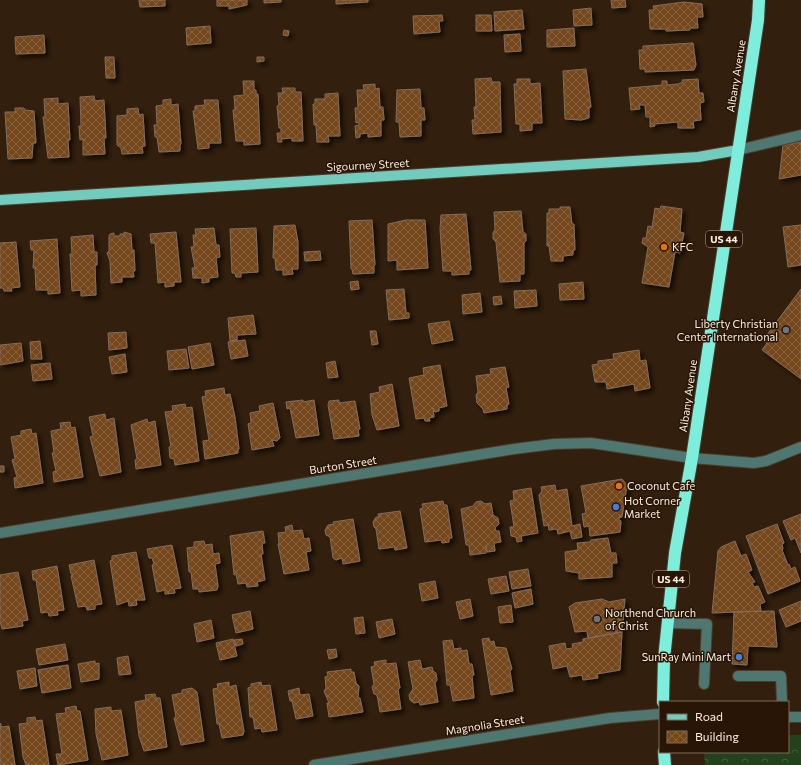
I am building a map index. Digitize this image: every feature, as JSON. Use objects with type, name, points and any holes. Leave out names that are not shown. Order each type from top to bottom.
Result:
[{"type":"highway","name":"Albany Avenue","points":[[663,701],[667,623],[675,553],[692,458],[758,20],[759,0]]},
{"type":"highway","points":[[664,753],[665,765]]},
{"type":"main road","name":"Sigourney Street","points":[[0,200],[698,157],[738,150]]},
{"type":"street","points":[[738,150],[801,134]]},
{"type":"street","name":"Burton Street","points":[[0,533],[499,451],[554,444],[590,443],[692,458],[759,463],[801,447]]},
{"type":"street","points":[[667,623],[707,624],[704,684]]},
{"type":"street","points":[[738,676],[781,676],[782,701]]},
{"type":"street","name":"Magnolia Street","points":[[314,765],[610,718],[659,714]]},
{"type":"street","points":[[789,717],[801,717]]},
{"type":"green space","points":[[789,735],[801,735],[801,765],[705,765],[704,753],[789,753]]},
{"type":"building","points":[[139,0],[165,0],[165,6],[140,7]]},
{"type":"building","points":[[217,0],[247,0],[247,5],[229,9],[229,6],[217,6]]},
{"type":"building","points":[[264,0],[281,0],[281,2],[264,3]]},
{"type":"building","points":[[336,0],[368,0],[368,2],[336,4]]},
{"type":"building","points":[[611,0],[625,0],[626,7],[612,8]]},
{"type":"building","points":[[684,2],[702,4],[703,17],[697,17],[698,28],[690,28],[690,30],[666,31],[666,29],[650,29],[649,10],[654,10],[653,6]]},
{"type":"building","points":[[591,8],[592,25],[574,26],[573,10]]},
{"type":"building","points":[[522,10],[524,29],[495,31],[494,12]]},
{"type":"building","points":[[442,15],[443,21],[439,21],[440,32],[414,34],[413,16]]},
{"type":"building","points":[[476,15],[491,15],[492,31],[476,31]]},
{"type":"building","points":[[210,26],[211,43],[187,45],[186,28]]},
{"type":"building","points":[[574,28],[575,46],[547,47],[547,30]]},
{"type":"building","points":[[284,30],[289,31],[288,36],[283,35]]},
{"type":"building","points":[[520,34],[521,51],[505,52],[504,35]]},
{"type":"building","points":[[44,35],[45,53],[16,54],[15,37]]},
{"type":"building","points":[[693,43],[696,65],[694,70],[645,72],[645,69],[640,69],[639,50],[643,50],[643,46]]},
{"type":"building","points":[[105,57],[114,57],[115,78],[106,78]]},
{"type":"building","points":[[257,57],[264,57],[264,61],[257,62]]},
{"type":"building","points":[[586,69],[591,107],[589,108],[589,118],[581,120],[565,119],[563,71]]},
{"type":"building","points":[[491,78],[492,82],[500,82],[501,132],[473,134],[472,120],[475,120],[474,107],[476,107],[475,79]]},
{"type":"building","points":[[517,79],[530,79],[530,84],[540,83],[542,123],[532,123],[532,130],[520,131],[520,124],[516,124],[514,84],[517,84]]},
{"type":"building","points":[[698,79],[699,93],[703,93],[704,102],[700,103],[701,120],[693,121],[694,128],[678,128],[678,122],[654,124],[655,126],[650,127],[650,117],[646,117],[645,105],[639,105],[640,109],[631,110],[629,88],[662,85],[662,81],[667,81],[667,85],[678,84],[683,82],[682,80]]},
{"type":"building","points":[[243,81],[254,81],[254,90],[256,90],[256,94],[258,94],[260,144],[244,145],[244,141],[236,141],[233,110],[235,110],[234,96],[244,95]]},
{"type":"building","points":[[375,84],[375,89],[379,88],[380,107],[383,107],[384,120],[381,120],[381,136],[368,137],[368,133],[360,134],[360,137],[356,138],[355,126],[359,125],[359,122],[356,123],[355,108],[358,108],[357,90],[364,90],[363,85]]},
{"type":"building","points":[[282,88],[295,88],[295,92],[301,92],[303,141],[292,141],[292,138],[281,139],[282,142],[278,142],[277,133],[281,133],[281,128],[279,128],[277,106],[279,105],[278,93],[283,93]]},
{"type":"building","points":[[420,89],[421,108],[424,108],[425,120],[421,120],[421,136],[400,137],[399,122],[396,122],[397,90]]},
{"type":"building","points":[[338,93],[340,136],[328,136],[329,142],[317,142],[316,125],[314,125],[313,104],[315,104],[315,99],[325,99],[325,94]]},
{"type":"building","points":[[94,96],[95,101],[104,100],[106,138],[104,138],[105,154],[83,155],[83,139],[80,140],[79,126],[81,126],[80,97]]},
{"type":"building","points":[[58,98],[58,104],[68,103],[70,140],[68,140],[69,157],[48,158],[43,117],[45,117],[44,99]]},
{"type":"building","points":[[171,99],[171,105],[178,104],[181,144],[180,151],[159,152],[157,137],[155,137],[154,125],[157,125],[156,106],[163,105],[163,100]]},
{"type":"building","points":[[204,100],[218,100],[221,143],[209,143],[209,148],[198,149],[193,111],[195,111],[195,106],[205,105]]},
{"type":"building","points":[[15,108],[24,108],[25,110],[34,111],[36,143],[33,143],[32,158],[8,159],[5,112],[15,112]]},
{"type":"building","points":[[138,108],[139,115],[143,114],[145,146],[142,147],[143,153],[122,154],[121,148],[117,145],[117,116],[127,115],[127,109]]},
{"type":"building","points":[[801,142],[801,175],[779,179],[783,145]]},
{"type":"building","name":"KFC","points":[[661,206],[682,209],[680,232],[684,233],[680,253],[675,252],[669,287],[642,283],[648,247],[642,243],[643,238],[646,238],[648,226],[652,227],[655,208],[660,209]]},
{"type":"building","points":[[560,207],[570,207],[572,224],[574,224],[575,250],[573,250],[573,255],[563,256],[563,261],[551,261],[549,246],[547,246],[547,213],[549,213],[549,209],[560,209]]},
{"type":"building","points":[[521,211],[523,232],[526,234],[526,241],[524,243],[524,274],[520,274],[520,281],[500,282],[496,242],[493,239],[493,232],[495,230],[494,212]]},
{"type":"building","points":[[466,214],[471,270],[469,270],[469,274],[452,275],[452,271],[443,271],[440,229],[441,215]]},
{"type":"building","points":[[372,220],[375,265],[374,273],[353,274],[351,269],[349,221]]},
{"type":"building","points":[[406,220],[425,220],[428,268],[397,270],[397,260],[388,261],[388,224]]},
{"type":"building","points":[[295,225],[298,242],[298,269],[292,269],[293,274],[283,275],[283,270],[276,270],[275,258],[273,258],[274,226]]},
{"type":"building","points":[[801,225],[801,265],[788,267],[783,227]]},
{"type":"building","points":[[214,228],[216,245],[219,245],[220,257],[216,258],[218,277],[209,278],[209,282],[202,283],[202,278],[193,278],[192,268],[195,268],[191,247],[194,247],[193,235],[196,235],[195,229]]},
{"type":"building","points":[[256,228],[258,272],[241,273],[241,277],[236,277],[235,273],[232,273],[230,229]]},
{"type":"building","points":[[124,232],[131,234],[132,250],[134,250],[134,277],[122,277],[122,282],[111,283],[110,261],[107,253],[109,251],[109,236],[110,234],[114,233],[114,236],[120,236],[120,234],[124,234]]},
{"type":"building","points":[[176,232],[181,282],[174,282],[174,286],[165,287],[165,282],[158,283],[155,243],[151,243],[150,234]]},
{"type":"building","points":[[93,235],[94,252],[97,252],[97,265],[95,265],[96,295],[81,296],[81,290],[72,291],[70,254],[72,254],[71,237]]},
{"type":"building","points":[[57,239],[60,293],[48,294],[48,290],[36,290],[35,268],[33,268],[34,250],[31,250],[30,241]]},
{"type":"building","points":[[16,242],[20,287],[11,288],[12,291],[4,291],[3,288],[0,288],[0,243]]},
{"type":"building","points":[[320,251],[321,260],[305,261],[304,252]]},
{"type":"building","points":[[358,281],[359,289],[351,290],[350,282]]},
{"type":"building","points":[[583,282],[584,299],[560,300],[559,284]]},
{"type":"building","points":[[404,289],[406,313],[409,313],[409,318],[389,320],[386,290]]},
{"type":"building","name":"Liberty Christian Center International","points":[[801,289],[801,379],[762,350],[767,343],[763,340]]},
{"type":"building","points":[[536,290],[537,306],[515,308],[514,291]]},
{"type":"building","points":[[480,293],[482,312],[463,314],[462,295]]},
{"type":"building","points":[[501,296],[502,304],[494,305],[493,297]]},
{"type":"building","points":[[253,315],[256,334],[237,335],[237,340],[230,341],[228,318]]},
{"type":"building","points":[[449,321],[453,340],[432,344],[428,324]]},
{"type":"building","points":[[370,331],[376,331],[378,344],[372,345]]},
{"type":"building","points":[[126,332],[127,348],[109,350],[108,333]]},
{"type":"building","points":[[245,340],[248,356],[231,359],[228,342]]},
{"type":"building","points":[[40,341],[42,359],[31,359],[30,342]]},
{"type":"building","points":[[21,343],[23,361],[0,365],[0,345]]},
{"type":"building","points":[[210,343],[214,365],[192,369],[188,347]]},
{"type":"building","points":[[186,349],[189,368],[169,370],[167,351]]},
{"type":"building","points":[[639,350],[640,361],[646,360],[650,388],[635,391],[634,384],[607,389],[606,382],[595,382],[592,365],[598,364],[598,361],[614,359],[613,354]]},
{"type":"building","points":[[125,354],[127,372],[112,374],[109,357]]},
{"type":"building","points":[[335,361],[338,377],[328,378],[326,363]]},
{"type":"building","points":[[50,363],[52,379],[33,381],[31,365]]},
{"type":"building","points":[[440,365],[447,406],[439,408],[439,411],[435,412],[433,408],[434,417],[429,418],[430,421],[425,421],[424,418],[416,419],[409,378],[424,375],[423,368]]},
{"type":"building","points":[[505,367],[509,387],[506,388],[509,404],[507,405],[507,409],[484,413],[483,409],[477,403],[476,395],[478,392],[476,376],[491,374],[490,369]]},
{"type":"building","points":[[392,384],[399,426],[377,430],[372,415],[370,394],[380,392],[379,387]]},
{"type":"building","points":[[224,388],[225,395],[230,394],[235,417],[239,449],[238,453],[205,459],[203,441],[209,440],[202,397],[206,396],[205,391]]},
{"type":"building","points":[[303,400],[303,402],[314,400],[319,435],[296,438],[290,408],[287,409],[286,402]]},
{"type":"building","points":[[339,400],[339,403],[355,401],[360,429],[358,429],[359,436],[334,439],[328,405],[329,401]]},
{"type":"building","points":[[273,403],[280,438],[277,441],[272,440],[274,446],[252,450],[248,424],[251,423],[250,413],[260,411],[259,406]]},
{"type":"building","points":[[185,404],[186,408],[192,407],[199,461],[175,465],[174,459],[170,458],[169,447],[171,447],[165,412],[173,411],[172,406]]},
{"type":"building","points":[[105,414],[106,420],[114,418],[121,472],[100,476],[90,437],[93,436],[89,417]]},
{"type":"building","points":[[147,419],[148,423],[155,421],[161,465],[136,469],[135,460],[137,459],[131,425]]},
{"type":"building","points":[[70,422],[71,428],[75,427],[83,477],[54,482],[53,472],[56,471],[52,453],[54,453],[51,431],[61,429],[60,423]]},
{"type":"building","points":[[31,429],[32,434],[36,433],[43,483],[15,488],[14,478],[17,477],[12,460],[15,459],[11,437],[21,435],[21,431]]},
{"type":"building","points":[[0,466],[4,466],[4,472],[0,472]]},
{"type":"building","points":[[622,479],[627,485],[622,517],[619,518],[621,521],[620,532],[590,536],[589,526],[584,527],[582,514],[586,513],[581,486]]},
{"type":"building","points":[[555,485],[556,491],[567,489],[572,526],[580,524],[582,537],[572,539],[570,531],[558,534],[557,529],[549,530],[548,525],[544,526],[539,495],[542,491],[541,487]]},
{"type":"building","points":[[531,488],[538,533],[521,536],[522,541],[517,542],[516,537],[511,536],[510,527],[514,527],[510,501],[514,500],[513,491]]},
{"type":"building","points":[[443,501],[444,505],[447,505],[452,538],[449,538],[449,542],[442,543],[441,540],[425,542],[420,509],[423,508],[422,504]]},
{"type":"building","points":[[481,501],[485,504],[491,503],[493,515],[498,518],[499,524],[495,528],[496,531],[499,531],[501,542],[494,543],[495,551],[487,552],[486,545],[486,553],[470,555],[469,545],[466,545],[461,509],[473,506],[476,502]]},
{"type":"building","points":[[400,511],[407,548],[395,550],[394,547],[379,549],[376,529],[373,522],[376,517],[379,517],[378,514]]},
{"type":"building","points":[[801,514],[801,553],[795,538],[791,540],[783,521]]},
{"type":"building","points":[[353,519],[360,561],[343,564],[342,558],[336,560],[333,558],[330,537],[326,535],[325,530],[328,525],[334,524],[333,522]]},
{"type":"building","points":[[777,524],[784,543],[782,544],[782,550],[788,565],[789,564],[791,569],[795,567],[800,581],[768,594],[746,536]]},
{"type":"building","points":[[292,525],[293,531],[302,530],[304,539],[309,538],[311,551],[306,552],[309,570],[284,574],[278,544],[278,533],[286,532],[285,527]]},
{"type":"building","points":[[263,531],[265,543],[262,543],[263,554],[261,554],[265,580],[257,582],[258,586],[247,587],[246,583],[238,584],[236,574],[234,575],[230,536]]},
{"type":"building","points":[[608,538],[611,553],[616,553],[617,563],[612,563],[612,577],[579,579],[579,573],[566,571],[565,552],[578,550],[577,543]]},
{"type":"building","points":[[204,541],[205,545],[212,544],[213,554],[219,553],[220,563],[215,564],[218,586],[217,590],[199,592],[199,589],[193,589],[191,572],[189,572],[187,548],[194,547],[194,542]]},
{"type":"building","points":[[735,541],[741,556],[746,554],[752,570],[748,572],[755,582],[752,583],[754,587],[758,586],[765,602],[760,604],[761,611],[712,613],[718,551],[721,547]]},
{"type":"building","points":[[172,545],[181,588],[174,589],[175,593],[165,594],[165,590],[157,592],[152,565],[154,564],[152,558],[149,558],[147,549]]},
{"type":"building","points":[[136,552],[145,600],[136,600],[137,605],[129,606],[128,601],[117,605],[110,561],[112,560],[112,556]]},
{"type":"building","points":[[94,560],[102,604],[95,605],[95,609],[87,610],[86,606],[78,607],[71,576],[73,574],[71,574],[69,565]]},
{"type":"building","points":[[57,566],[64,610],[57,611],[58,615],[49,616],[48,612],[41,613],[36,580],[33,580],[32,571]]},
{"type":"building","points":[[528,569],[531,586],[512,589],[509,572]]},
{"type":"building","points":[[18,572],[28,620],[22,621],[23,626],[2,629],[0,621],[0,575]]},
{"type":"building","points":[[506,576],[509,591],[491,594],[488,579]]},
{"type":"building","points":[[435,581],[438,598],[422,601],[419,584]]},
{"type":"building","points":[[531,589],[533,604],[515,608],[512,593]]},
{"type":"building","points":[[470,599],[473,616],[460,619],[456,602]]},
{"type":"building","name":"Northend Chrurch of Christ","points":[[602,599],[609,602],[625,599],[622,632],[588,638],[587,631],[575,632],[569,607],[575,603]]},
{"type":"building","points":[[801,601],[801,621],[786,627],[779,610]]},
{"type":"building","points":[[511,605],[513,622],[500,623],[498,607]]},
{"type":"building","points":[[250,611],[253,629],[236,633],[232,615]]},
{"type":"building","points":[[774,611],[777,647],[748,646],[747,665],[732,664],[734,612]]},
{"type":"building","points":[[363,617],[365,633],[356,634],[354,618]]},
{"type":"building","points":[[392,619],[395,634],[379,638],[376,622]]},
{"type":"building","points":[[211,620],[214,638],[197,642],[194,624]]},
{"type":"building","points":[[622,632],[620,670],[597,674],[598,678],[583,680],[582,675],[570,677],[567,666],[553,669],[549,646],[565,643],[566,649],[573,648],[572,644],[583,642],[583,639]]},
{"type":"building","points":[[489,638],[490,642],[494,641],[495,647],[506,648],[512,669],[510,671],[513,691],[491,695],[482,639]]},
{"type":"building","points":[[233,639],[237,656],[220,660],[216,643]]},
{"type":"building","points":[[242,639],[243,644],[236,646],[234,640]]},
{"type":"building","points":[[452,640],[454,649],[461,648],[461,651],[467,650],[469,664],[472,664],[474,675],[472,675],[474,698],[453,701],[450,685],[447,685],[443,641]]},
{"type":"building","points":[[65,644],[68,660],[39,665],[36,649]]},
{"type":"building","points":[[336,649],[337,657],[329,659],[327,650]]},
{"type":"building","points":[[128,656],[131,674],[119,675],[117,658]]},
{"type":"building","points":[[386,660],[386,664],[396,663],[400,688],[398,689],[401,709],[380,712],[377,695],[374,694],[372,687],[374,684],[371,667],[375,666],[374,662]]},
{"type":"building","points":[[420,660],[422,669],[432,667],[433,671],[436,673],[437,680],[435,683],[438,702],[420,705],[419,702],[414,703],[410,700],[409,695],[413,689],[408,662]]},
{"type":"building","points":[[95,661],[95,664],[99,663],[99,679],[81,682],[78,664]]},
{"type":"building","points":[[68,665],[71,688],[42,693],[38,670]]},
{"type":"building","points":[[35,668],[37,686],[20,689],[17,671]]},
{"type":"building","points":[[351,669],[351,672],[354,672],[356,683],[359,686],[358,698],[360,698],[363,712],[329,717],[327,703],[329,703],[324,691],[326,688],[325,677],[328,676],[327,672]]},
{"type":"building","points":[[229,682],[229,687],[236,685],[244,731],[243,735],[222,738],[219,724],[217,724],[213,689],[218,688],[217,684]]},
{"type":"building","points":[[261,682],[262,686],[270,685],[277,730],[262,732],[261,728],[255,729],[253,717],[250,717],[248,688],[251,687],[251,684]]},
{"type":"building","points":[[192,688],[197,692],[204,741],[181,745],[174,718],[176,717],[172,695],[182,693],[182,690]]},
{"type":"building","points":[[299,688],[300,695],[309,694],[313,716],[296,719],[288,691]]},
{"type":"building","points":[[155,694],[156,698],[160,698],[167,747],[144,751],[139,736],[135,702],[146,700],[145,695]]},
{"type":"building","points":[[76,706],[77,711],[80,711],[88,760],[58,765],[56,754],[62,754],[56,714],[66,713],[65,708]]},
{"type":"building","points":[[111,707],[111,711],[121,710],[128,755],[102,760],[96,734],[95,709]]},
{"type":"building","points":[[35,717],[36,721],[42,720],[49,765],[26,765],[23,757],[19,724],[27,723],[27,718]]},
{"type":"building","points":[[0,723],[2,727],[9,726],[15,765],[0,765]]},
{"type":"place","name":"KFC","points":[[664,247]]},
{"type":"place","name":"Liberty Christian Center International","points":[[786,330]]},
{"type":"place","name":"Coconut Cafe","points":[[619,486]]},
{"type":"place","name":"Hot Corner Market","points":[[616,507]]},
{"type":"place","name":"Northend Chrurch of Christ","points":[[597,619]]},
{"type":"place","name":"SunRay Mini Mart","points":[[739,657]]}]
